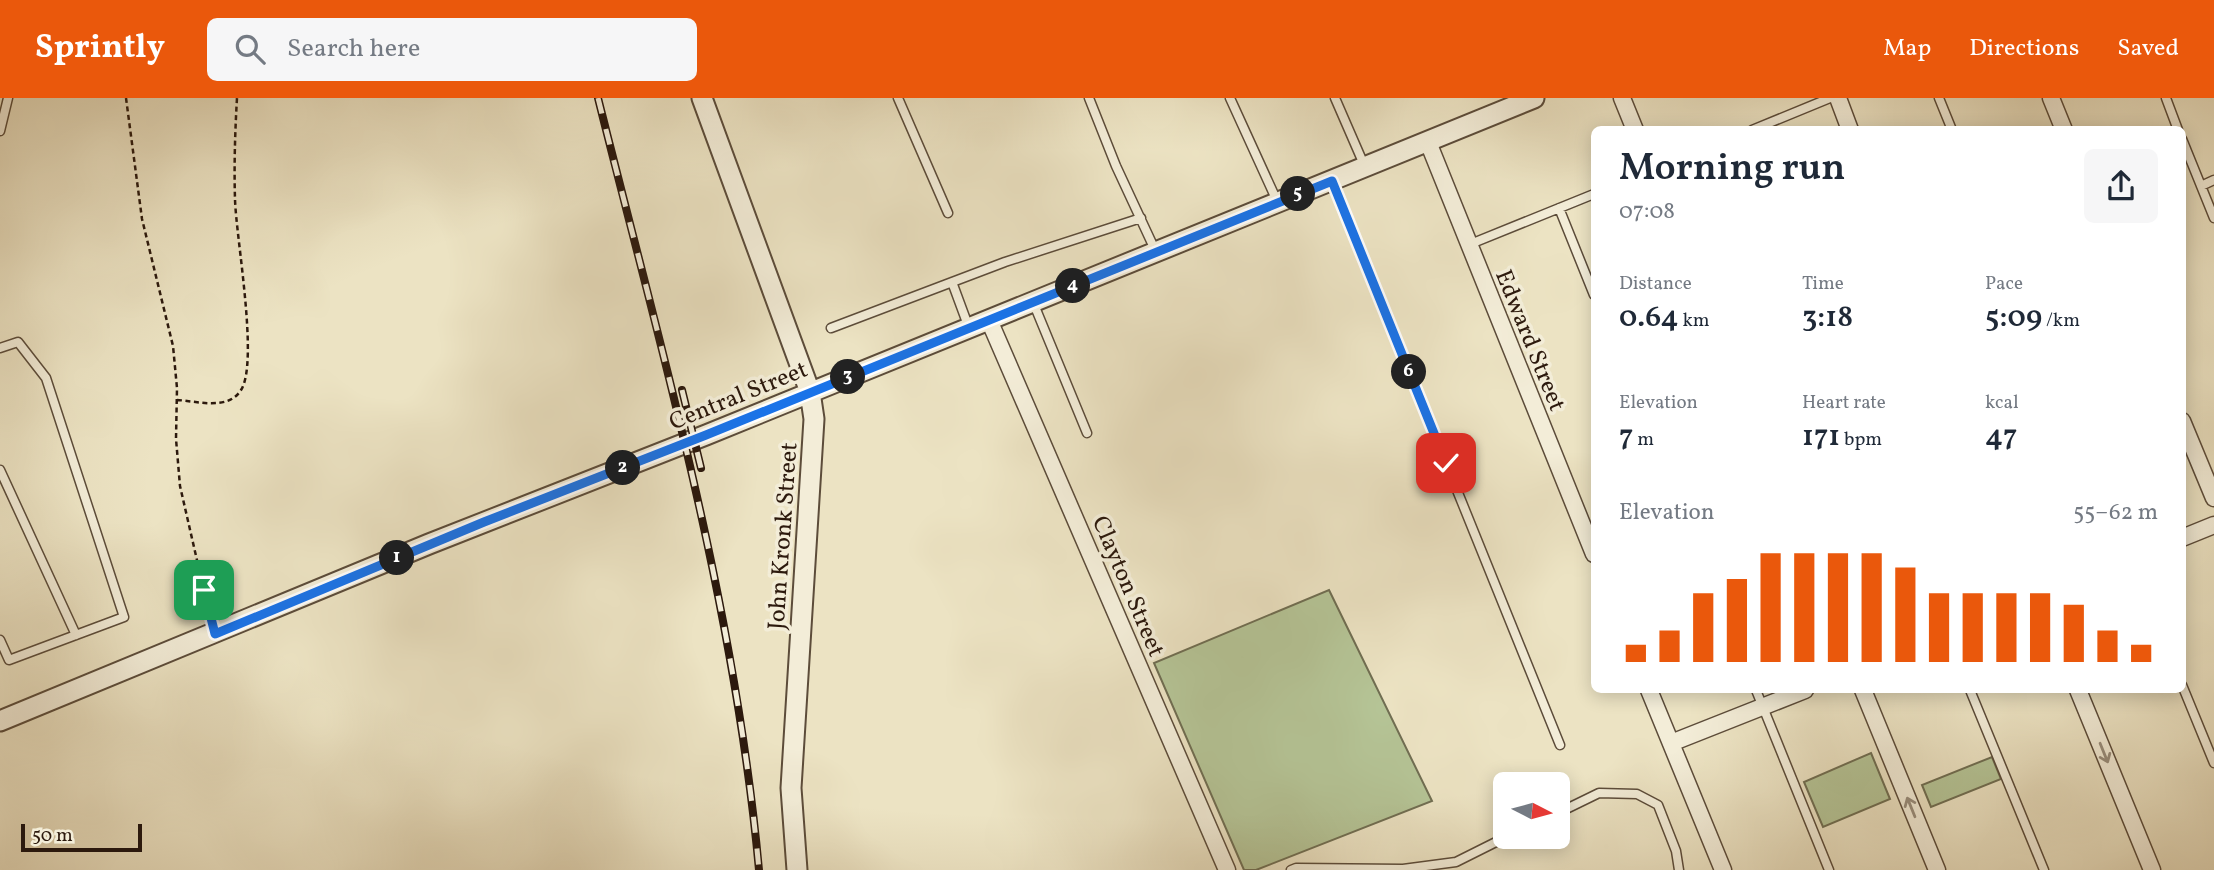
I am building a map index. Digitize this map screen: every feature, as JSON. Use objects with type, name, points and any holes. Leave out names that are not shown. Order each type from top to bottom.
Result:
[{"type":"street","name":"John Kronk Street","points":[[702,98],[810,393],[814,419],[790,788],[797,870]]},
{"type":"street","name":"Central Street","points":[[0,722],[490,520],[810,393],[1534,98]]},
{"type":"street","points":[[1622,98],[1633,126]]},
{"type":"street","points":[[1838,98],[1848,126]]},
{"type":"street","points":[[2051,98],[2062,126]]},
{"type":"street","name":"Edward Street","points":[[1428,142],[1591,547]]},
{"type":"street","name":"Clayton Street","points":[[989,320],[1227,870]]},
{"type":"street","points":[[2186,431],[2214,498]]},
{"type":"street","points":[[2186,536],[2214,525]]},
{"type":"street","points":[[1650,693],[1723,870]]},
{"type":"street","points":[[1671,743],[1797,693]]},
{"type":"street","points":[[1864,693],[1937,870]]},
{"type":"street","points":[[2079,693],[2152,870]]},
{"type":"lane","points":[[0,131],[8,98]]},
{"type":"lane","points":[[898,98],[948,214]]},
{"type":"lane","points":[[1089,98],[1116,166],[1156,252]]},
{"type":"lane","points":[[1230,98],[1278,202]]},
{"type":"lane","points":[[1335,98],[1365,167]]},
{"type":"lane","points":[[1762,126],[1830,98]]},
{"type":"lane","points":[[1939,98],[1950,126]]},
{"type":"lane","points":[[2166,98],[2176,126]]},
{"type":"lane","points":[[2186,149],[2214,218]]},
{"type":"lane","points":[[2201,186],[2214,180]]},
{"type":"lane","points":[[1332,181],[1560,745]]},
{"type":"lane","points":[[1468,245],[1591,195]]},
{"type":"lane","points":[[1559,208],[1591,288]]},
{"type":"lane","points":[[831,328],[1005,262],[1141,218]]},
{"type":"lane","points":[[952,282],[969,328]]},
{"type":"lane","points":[[1033,302],[1087,433]]},
{"type":"lane","points":[[0,348],[18,342],[46,378],[124,617],[9,660],[0,640]]},
{"type":"lane","points":[[0,470],[76,635]]},
{"type":"lane","points":[[1757,693],[1829,870]]},
{"type":"lane","points":[[1971,693],[2044,870]]},
{"type":"lane","points":[[2185,693],[2214,763]]},
{"type":"lane","points":[[1570,807],[1600,793],[1637,794],[1658,805],[1676,851],[1679,870]]},
{"type":"lane","points":[[1291,870],[1403,869],[1456,862],[1493,844]]},
{"type":"path","points":[[126,98],[142,219],[173,346],[180,486],[215,634]]},
{"type":"path","points":[[177,400],[220,403],[233,399],[242,389],[248,370],[248,342],[235,201],[237,98]]},
{"type":"green space","points":[[1329,590],[1432,801],[1256,870],[1244,870],[1154,663]]},
{"type":"green space","points":[[1871,753],[1890,799],[1823,827],[1804,782]]},
{"type":"green space","points":[[1992,757],[2001,779],[1931,807],[1922,785]]},
{"type":"railway","points":[[598,98],[694,481],[733,674],[759,870]]},
{"type":"railway","points":[[682,390],[701,468]]},
{"type":"route","points":[[204,590],[215,634],[538,500],[706,435],[1332,181],[1446,463]]}]
